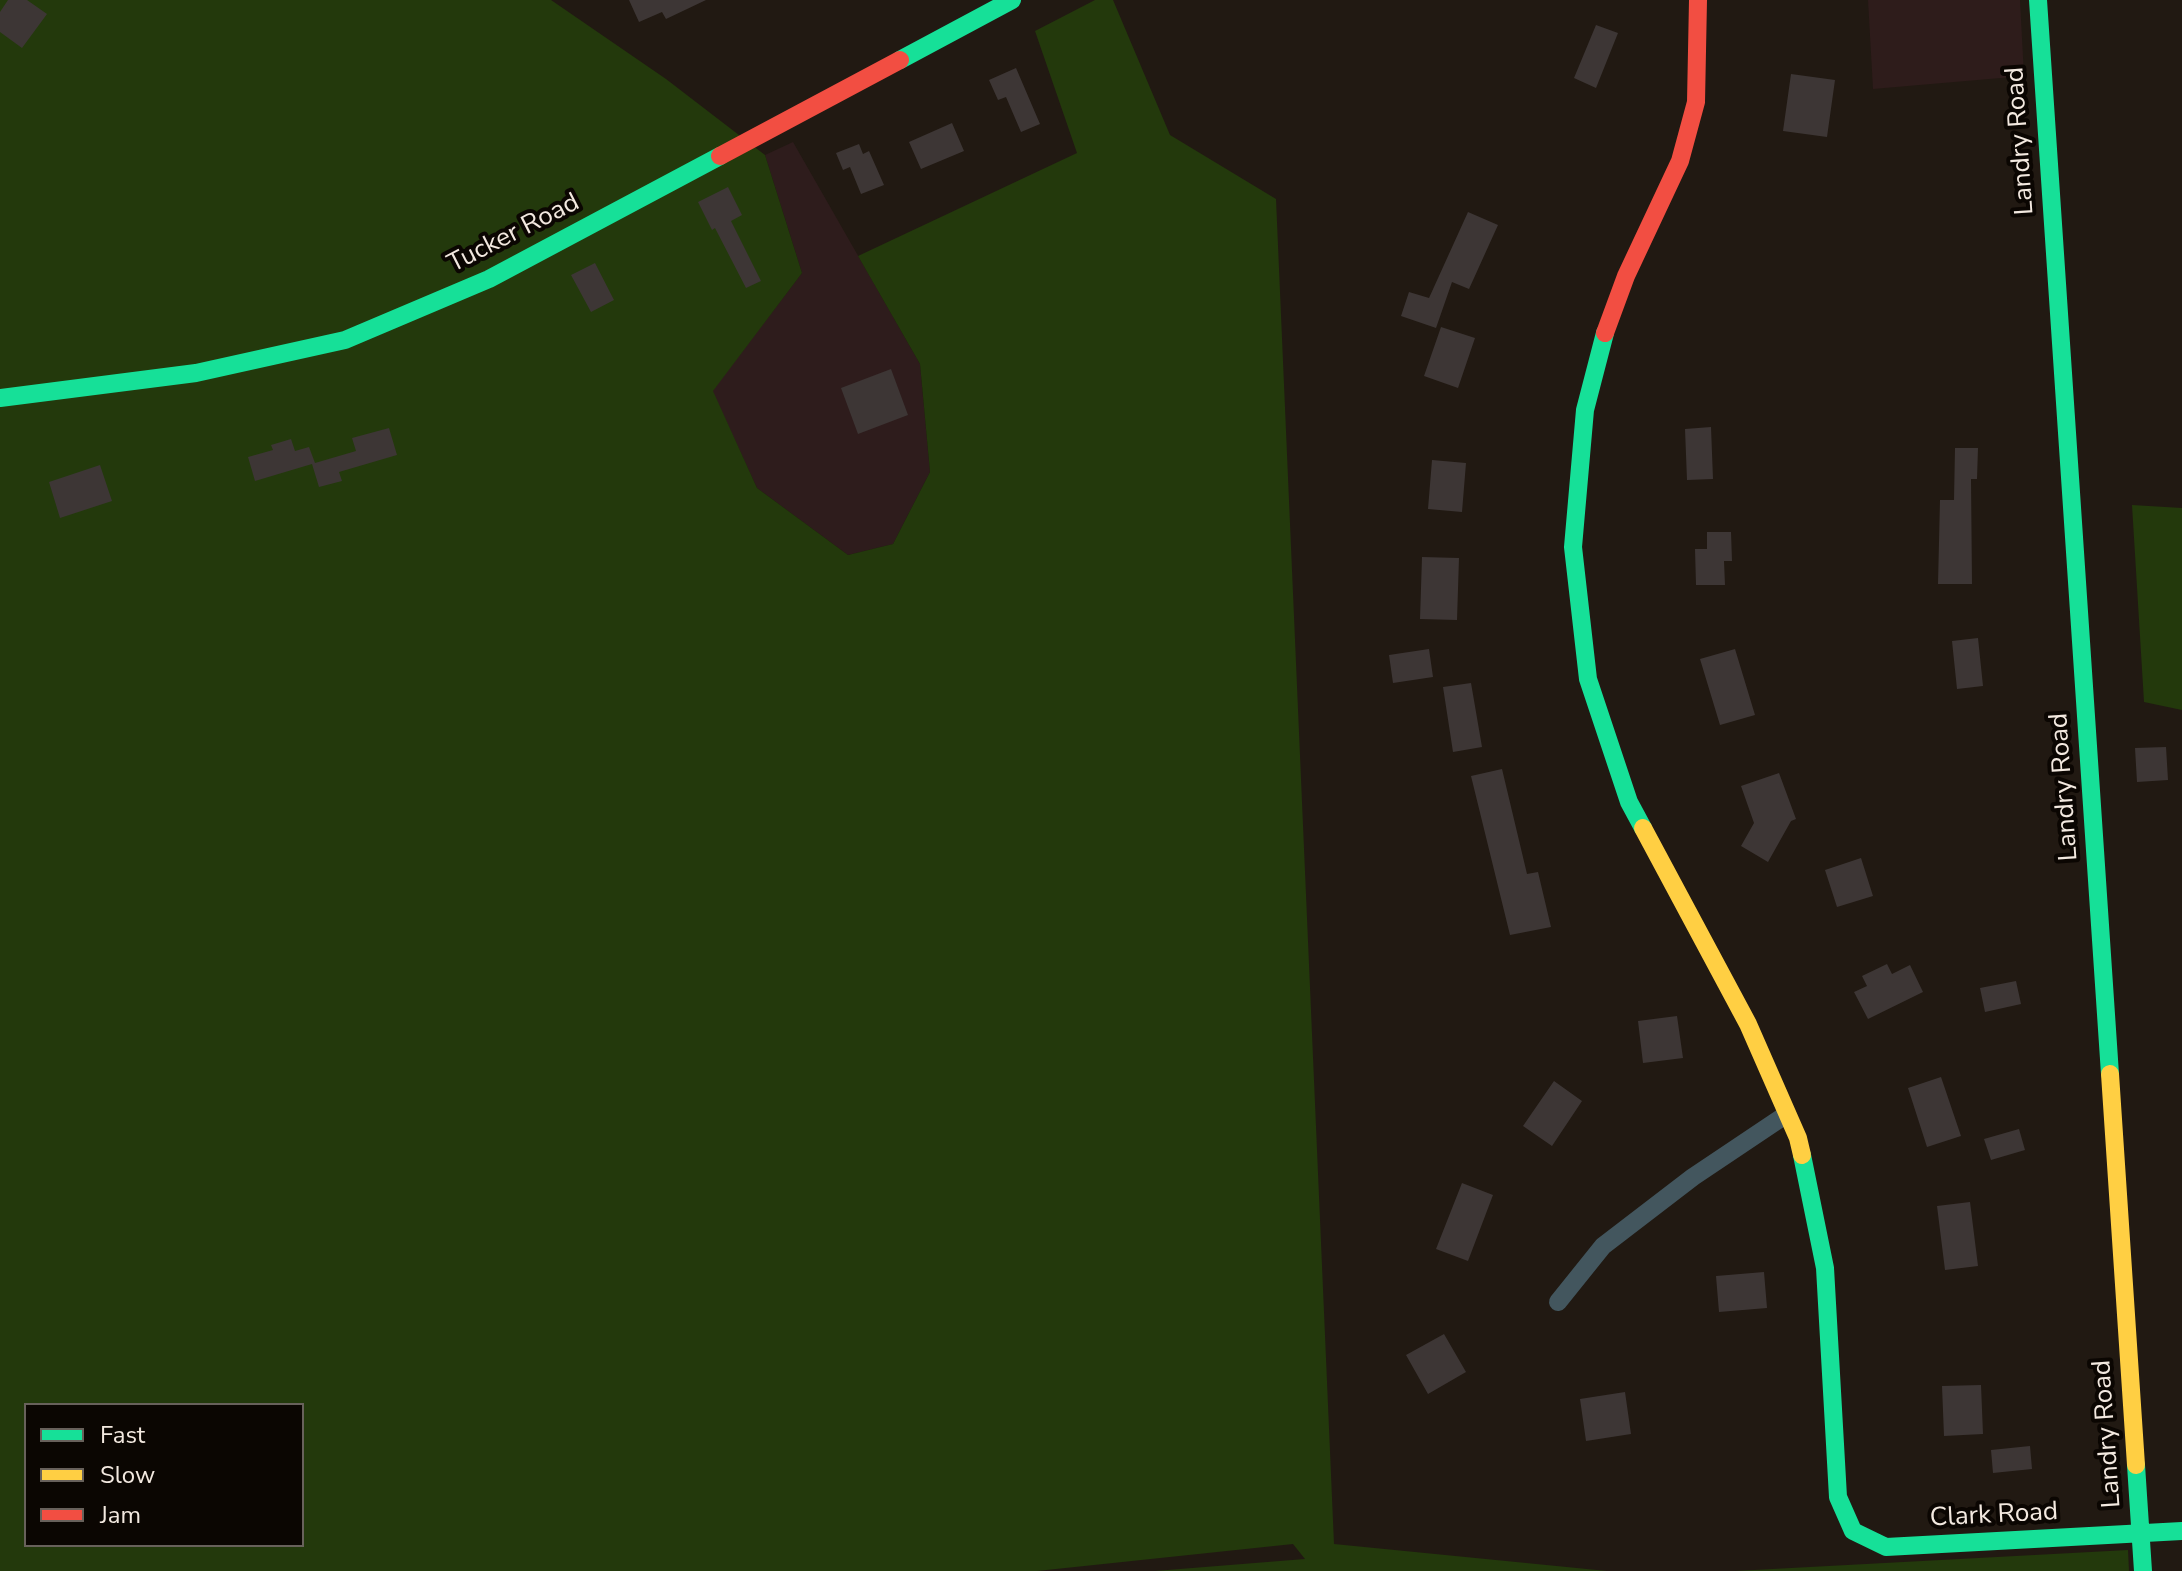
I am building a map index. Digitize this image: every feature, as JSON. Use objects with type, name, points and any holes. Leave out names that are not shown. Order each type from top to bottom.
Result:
[{"type":"street","name":"Tucker Road","points":[[0,398],[196,373],[345,340],[489,279],[1012,0]]},
{"type":"street","points":[[1558,1302],[1603,1246],[1693,1177],[1787,1114],[1748,1024],[1629,802],[1588,679],[1573,547],[1585,410],[1601,343],[1626,276],[1680,161],[1696,102],[1698,0]]},
{"type":"street","name":"Landry Road","points":[[2038,0],[2143,1571]]},
{"type":"street","name":"Clark Road","points":[[1787,1114],[1798,1138],[1825,1268],[1838,1497],[1853,1531],[1886,1547],[2182,1531]]},
{"type":"shaded area","points":[[1868,0],[2020,0],[2024,76],[1873,89]]},
{"type":"shaded area","points":[[793,142],[920,364],[930,472],[893,544],[848,555],[757,488],[712,391],[802,273],[765,155]]},
{"type":"green space","points":[[0,0],[551,0],[666,79],[765,155],[802,273],[713,391],[757,488],[848,555],[893,544],[930,472],[920,364],[858,256],[1077,153],[1035,31],[1095,0],[1113,0],[1170,135],[1276,199],[1334,1544],[1607,1571],[1155,1571],[1305,1559],[1293,1544],[1037,1571],[0,1571]]},
{"type":"green space","points":[[2132,505],[2182,508],[2182,710],[2144,702]]},
{"type":"green space","points":[[2128,1550],[2129,1571],[1735,1571]]},
{"type":"building","points":[[8,0],[27,0],[47,14],[22,48],[0,32],[0,12]]},
{"type":"building","points":[[629,0],[706,0],[666,19],[662,12],[639,22]]},
{"type":"building","points":[[1596,25],[1618,33],[1596,88],[1574,78]]},
{"type":"building","points":[[1016,68],[1040,124],[1021,132],[1006,97],[998,100],[989,80]]},
{"type":"building","points":[[1791,74],[1835,80],[1827,137],[1783,131]]},
{"type":"building","points":[[952,123],[964,151],[921,169],[909,142]]},
{"type":"building","points":[[859,144],[863,154],[869,151],[884,185],[861,194],[850,167],[843,170],[836,153]]},
{"type":"building","points":[[728,187],[742,215],[731,221],[761,281],[746,288],[698,202]]},
{"type":"building","points":[[1468,212],[1498,225],[1469,289],[1452,282],[1436,328],[1401,316],[1409,292],[1429,298]]},
{"type":"building","points":[[595,263],[614,300],[591,312],[571,275]]},
{"type":"building","points":[[1441,327],[1475,338],[1458,388],[1424,376]]},
{"type":"building","points":[[891,369],[908,415],[858,434],[841,388]]},
{"type":"building","points":[[1711,427],[1713,479],[1687,480],[1685,429]]},
{"type":"building","points":[[389,428],[397,455],[339,472],[342,481],[319,487],[312,464],[255,481],[248,457],[273,450],[271,445],[291,439],[295,451],[309,447],[315,463],[356,451],[352,438]]},
{"type":"building","points":[[1955,448],[1978,448],[1977,479],[1971,479],[1972,584],[1938,584],[1940,500],[1954,500]]},
{"type":"building","points":[[1432,460],[1466,463],[1462,512],[1428,509]]},
{"type":"building","points":[[100,465],[112,501],[60,518],[49,482]]},
{"type":"building","points":[[1707,532],[1731,532],[1732,561],[1724,561],[1725,585],[1696,585],[1695,549],[1707,549]]},
{"type":"building","points":[[1422,557],[1459,558],[1457,620],[1420,619]]},
{"type":"building","points":[[1978,638],[1983,686],[1957,689],[1952,641]]},
{"type":"building","points":[[1429,649],[1433,677],[1393,683],[1389,655]]},
{"type":"building","points":[[1735,649],[1755,715],[1720,725],[1700,659]]},
{"type":"building","points":[[1471,683],[1482,747],[1453,752],[1443,687]]},
{"type":"building","points":[[2166,747],[2168,780],[2137,782],[2135,748]]},
{"type":"building","points":[[1502,769],[1527,874],[1538,872],[1551,927],[1510,935],[1471,776]]},
{"type":"building","points":[[1779,773],[1796,819],[1791,821],[1768,862],[1741,846],[1754,823],[1741,786]]},
{"type":"building","points":[[1861,858],[1873,896],[1837,907],[1825,870]]},
{"type":"building","points":[[1887,964],[1892,974],[1910,965],[1923,992],[1868,1019],[1854,992],[1867,986],[1862,976]]},
{"type":"building","points":[[2016,981],[2021,1004],[1985,1012],[1980,988]]},
{"type":"building","points":[[1677,1016],[1683,1058],[1643,1063],[1638,1021]]},
{"type":"building","points":[[1941,1077],[1961,1136],[1927,1147],[1908,1088]]},
{"type":"building","points":[[1554,1081],[1582,1101],[1552,1146],[1523,1126]]},
{"type":"building","points":[[2019,1129],[2025,1150],[1991,1160],[1984,1139]]},
{"type":"building","points":[[1462,1183],[1493,1195],[1468,1261],[1436,1249]]},
{"type":"building","points":[[1970,1202],[1978,1266],[1945,1270],[1937,1206]]},
{"type":"building","points":[[1764,1272],[1767,1308],[1719,1312],[1716,1276]]},
{"type":"building","points":[[1444,1334],[1466,1372],[1428,1394],[1406,1355]]},
{"type":"building","points":[[1981,1385],[1983,1434],[1944,1436],[1942,1386]]},
{"type":"building","points":[[1625,1392],[1631,1434],[1586,1441],[1580,1399]]},
{"type":"building","points":[[2030,1446],[2032,1469],[1993,1473],[1991,1450]]},
{"type":"traffic: fast","points":[[900,60],[1012,0]]},
{"type":"traffic: fast","points":[[2038,0],[2110,1074]]},
{"type":"traffic: fast","points":[[0,398],[196,373],[345,340],[489,279],[720,156]]},
{"type":"traffic: fast","points":[[1605,333],[1585,410],[1573,547],[1588,679],[1629,802],[1643,828]]},
{"type":"traffic: fast","points":[[1802,1155],[1825,1268],[1838,1497],[1853,1531],[1886,1547],[2182,1531]]},
{"type":"traffic: fast","points":[[2136,1465],[2143,1571]]},
{"type":"traffic: slow","points":[[1643,828],[1748,1024],[1798,1138],[1802,1155]]},
{"type":"traffic: slow","points":[[2110,1074],[2136,1465]]},
{"type":"traffic: jam","points":[[1605,333],[1626,276],[1680,161],[1696,102],[1698,0]]},
{"type":"traffic: jam","points":[[720,156],[900,60]]}]
